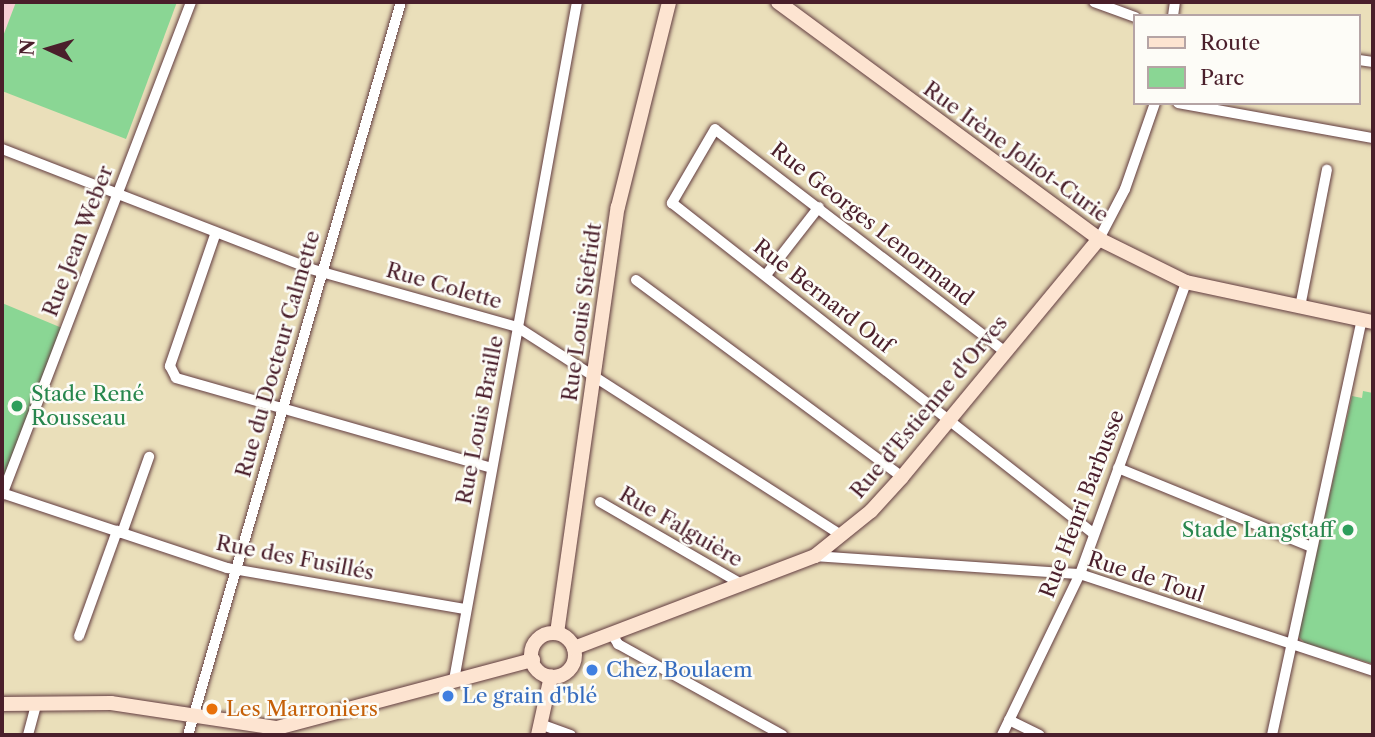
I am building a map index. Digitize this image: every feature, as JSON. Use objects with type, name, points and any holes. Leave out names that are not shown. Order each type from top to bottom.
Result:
[{"type":"street","name":"Rue Jean Weber","points":[[2,494],[191,2]]},
{"type":"street","name":"Rue du Docteur Calmette","points":[[188,735],[401,2]]},
{"type":"street","name":"Rue Louis Braille","points":[[454,680],[577,2]]},
{"type":"street","name":"Rue Louis Siefridt","points":[[557,633],[618,206],[669,2]]},
{"type":"street","points":[[1094,2],[1134,17]]},
{"type":"street","name":"Rue Irène Joliot-Curie","points":[[787,4],[1099,239],[1186,282],[1368,321]]},
{"type":"street","points":[[1099,239],[1125,190],[1154,105]]},
{"type":"street","points":[[1189,105],[1373,138]]},
{"type":"street","name":"Rue Bernard Ouf","points":[[715,129],[671,203],[1094,534]]},
{"type":"street","name":"Rue Georges Lenormand","points":[[715,129],[1004,351]]},
{"type":"street","name":"Rue Colette","points":[[2,149],[215,235],[323,271],[517,327],[839,534]]},
{"type":"street","points":[[1300,307],[1327,170]]},
{"type":"street","points":[[766,275],[819,207]]},
{"type":"street","points":[[215,235],[172,372],[176,378],[491,468]]},
{"type":"street","name":"Rue d'Estienne d'Orves","points":[[574,648],[815,556],[839,534],[871,511],[902,477],[1099,239]]},
{"type":"street","points":[[636,280],[902,477]]},
{"type":"street","name":"Rue Henri Barbusse","points":[[1002,735],[1080,574],[1186,282]]},
{"type":"street","points":[[1272,735],[1312,547],[1368,321]]},
{"type":"street","points":[[79,636],[149,457]]},
{"type":"street","points":[[1118,468],[1312,547]]},
{"type":"street","name":"Rue des Fusillés","points":[[2,494],[235,570],[465,609]]},
{"type":"street","name":"Rue Falguière","points":[[600,502],[743,585]]},
{"type":"street","name":"Rue de Toul","points":[[815,556],[1080,574],[1290,646],[1373,671]]},
{"type":"street","points":[[557,633],[574,648],[570,668],[551,676],[537,669],[533,660],[536,642],[557,633]]},
{"type":"street","points":[[612,634],[618,644],[782,735]]},
{"type":"street","points":[[2,704],[111,704],[277,732],[454,680],[533,660]]},
{"type":"street","points":[[551,676],[539,730],[571,735]]},
{"type":"street","points":[[28,735],[37,702]]},
{"type":"street","points":[[1009,720],[1040,735]]},
{"type":"shaded area","points":[[2,2],[16,2],[2,39]]},
{"type":"green space","points":[[16,2],[177,2],[126,139],[2,91],[2,39]]},
{"type":"green space","name":"Stade René Rousseau","points":[[2,303],[62,328],[2,485]]},
{"type":"green space","name":"Stade Langstaff","points":[[1363,391],[1373,393],[1373,664],[1305,643],[1298,636],[1352,396],[1362,398]]},
{"type":"place","name":"Stade René Rousseau","points":[[17,406]]},
{"type":"place","name":"Stade Langstaff","points":[[1348,530]]},
{"type":"place","name":"Chez Boulaem","points":[[592,670]]},
{"type":"place","name":"Le grain d'blé","points":[[448,696]]},
{"type":"place","name":"Les Marroniers","points":[[212,709]]}]
